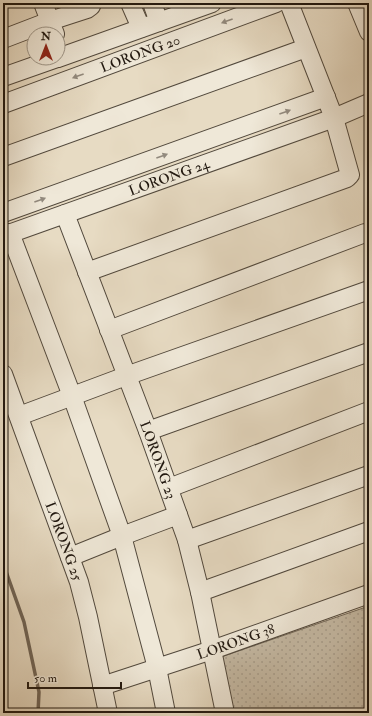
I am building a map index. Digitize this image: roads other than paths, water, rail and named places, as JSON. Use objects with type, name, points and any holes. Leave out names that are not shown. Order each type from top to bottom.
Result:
[{"type":"street","points":[[43,3],[52,26]]},
{"type":"street","points":[[54,26],[87,9],[92,3]]},
{"type":"street","points":[[130,3],[141,28]]},
{"type":"street","points":[[152,3],[159,22]]},
{"type":"street","name":"LORONG 20","points":[[3,104],[276,3]]},
{"type":"street","points":[[87,272],[346,178],[350,175],[334,118],[289,3]]},
{"type":"street","points":[[357,3],[369,32]]},
{"type":"street","name":"LORONG 20","points":[[66,51],[101,42],[209,4]]},
{"type":"street","points":[[3,39],[26,33]]},
{"type":"street","points":[[101,42],[130,57]]},
{"type":"street","points":[[3,157],[306,48]]},
{"type":"street","name":"LORONG 20","points":[[3,77],[29,66]]},
{"type":"street","name":"LORONG 24","points":[[3,213],[326,97]]},
{"type":"street","name":"LORONG 24","points":[[7,235],[334,118],[369,103]]},
{"type":"street","name":"LORONG 23","points":[[65,214],[148,431],[187,540],[200,592],[225,713]]},
{"type":"street","points":[[109,330],[365,233],[369,234]]},
{"type":"street","points":[[7,235],[72,396],[122,536],[157,668],[166,713]]},
{"type":"street","points":[[19,416],[126,376],[369,290]]},
{"type":"street","points":[[148,431],[369,352]]},
{"type":"street","name":"LORONG 25","points":[[3,374],[70,557],[88,617],[108,713]]},
{"type":"street","points":[[169,488],[369,411]]},
{"type":"street","points":[[187,540],[369,475]]},
{"type":"street","points":[[70,557],[178,515]]},
{"type":"street","points":[[200,592],[369,531]]},
{"type":"street","name":"LORONG 38","points":[[102,686],[212,650],[369,594]]},
{"type":"waterway","points":[[3,563],[24,622],[39,692],[38,713]]}]
